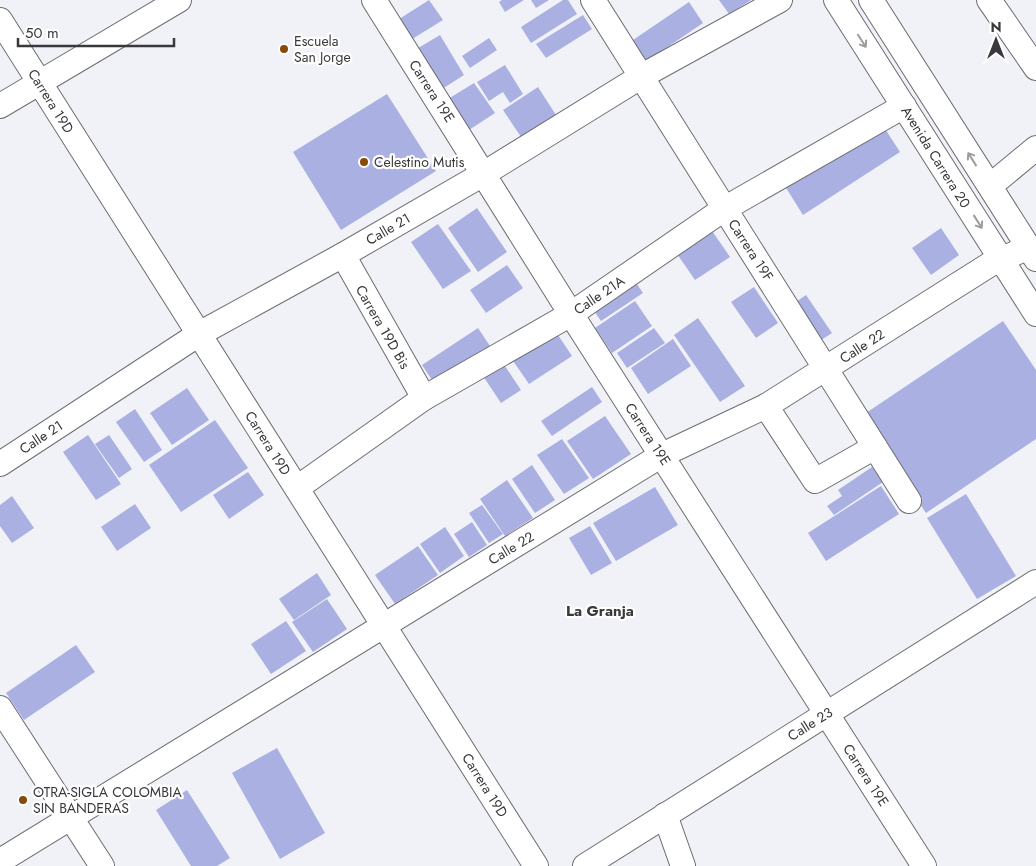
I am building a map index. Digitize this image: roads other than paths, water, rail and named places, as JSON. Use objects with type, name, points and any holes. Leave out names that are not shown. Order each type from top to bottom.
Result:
[{"type":"street","points":[[0,106],[179,0]]},
{"type":"street","name":"Carrera 19E","points":[[374,0],[924,866]]},
{"type":"street","name":"Carrera 19F","points":[[593,0],[909,501]]},
{"type":"street","name":"Calle 21","points":[[0,464],[199,334],[343,255],[484,173],[642,76],[780,0]]},
{"type":"street","name":"Avenida Carrera 20","points":[[836,0],[1036,314]]},
{"type":"street","points":[[871,0],[1032,253]]},
{"type":"street","points":[[989,0],[1036,68]]},
{"type":"street","name":"Carrera 19D","points":[[0,20],[536,866]]},
{"type":"street","name":"Calle 21A","points":[[297,488],[424,398],[572,314],[724,209],[904,106]]},
{"type":"street","points":[[990,186],[1036,148]]},
{"type":"street","name":"Calle 22","points":[[0,861],[662,455],[766,406],[1001,259],[1032,253]]},
{"type":"street","name":"Carrera 19D Bis","points":[[343,255],[424,398]]},
{"type":"street","points":[[766,406],[815,481],[875,447]]},
{"type":"street","name":"Calle 23","points":[[584,866],[1036,582]]},
{"type":"street","points":[[0,708],[102,866]]},
{"type":"street","points":[[665,815],[683,866]]},
{"type":"place","name":"Escuela San Jorge","points":[[284,49]]},
{"type":"place","name":"Celestino Mutis","points":[[364,162]]},
{"type":"place","name":"OTRA-SIGLA COLOMBIA SIN BANDERAS","points":[[23,800]]},
{"type":"district","name":"La Granja","points":[[600,611]]}]
